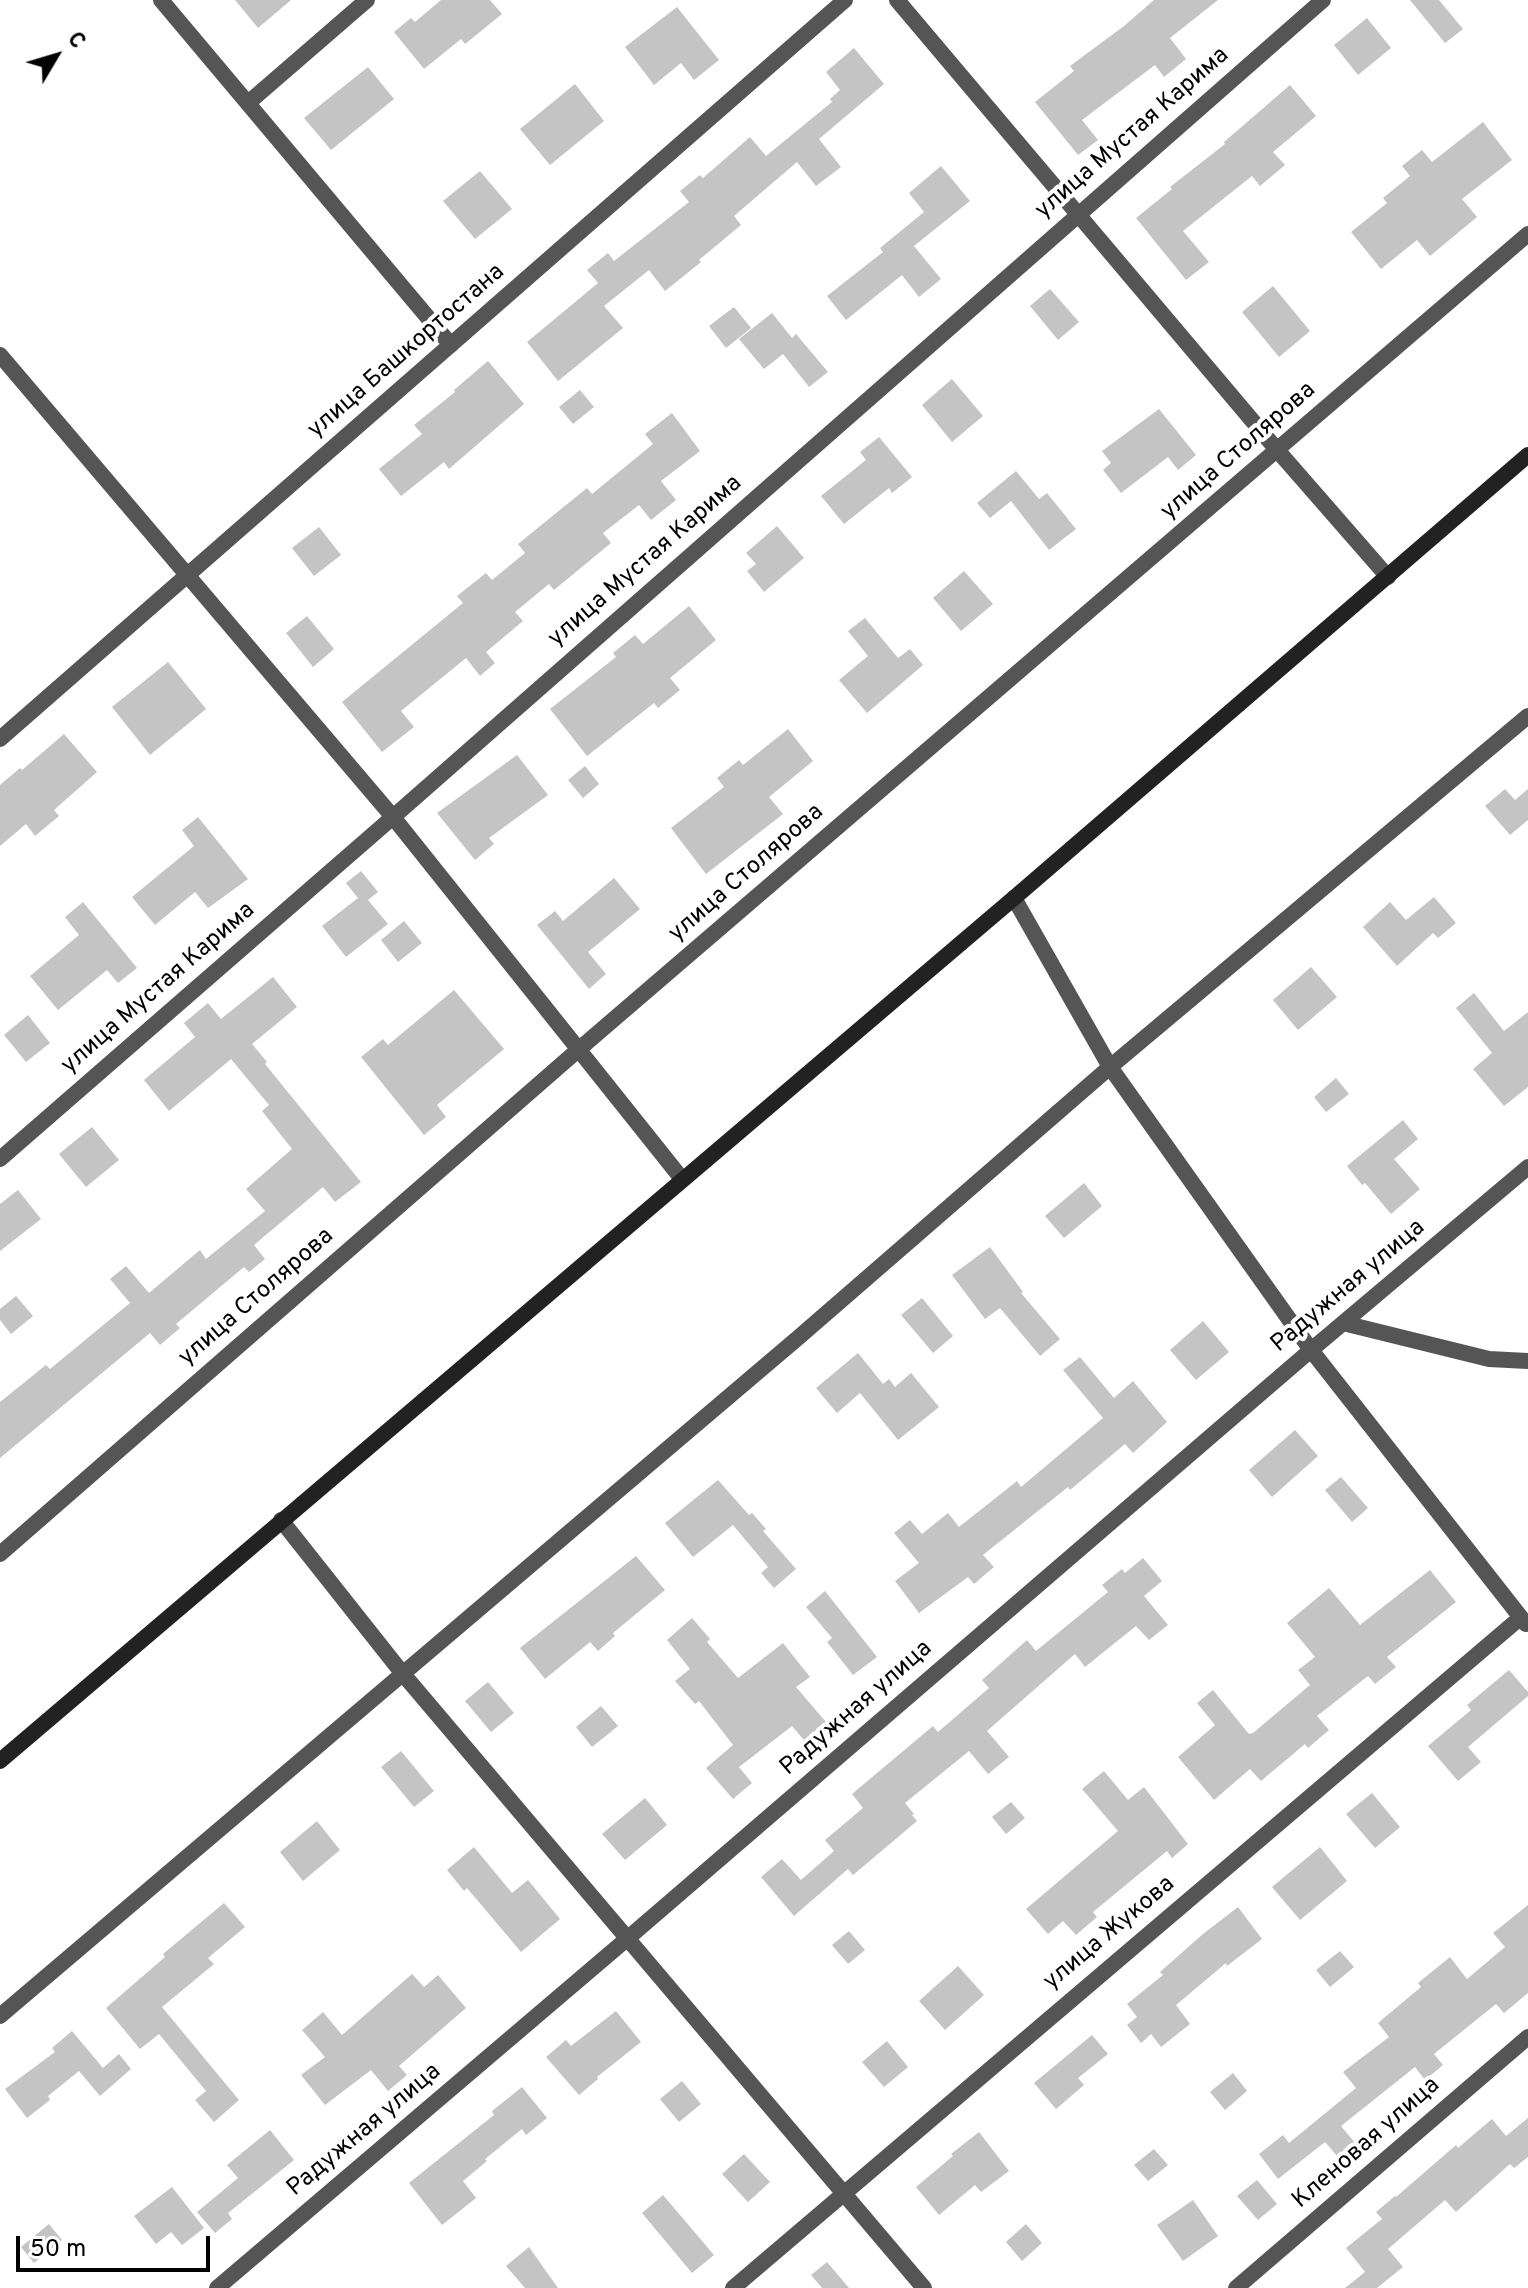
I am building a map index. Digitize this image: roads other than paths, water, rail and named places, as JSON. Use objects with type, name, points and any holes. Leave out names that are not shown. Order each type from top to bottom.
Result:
[{"type":"main road","points":[[0,1761],[1014,898],[1528,455]]},
{"type":"street","points":[[161,0],[451,345]]},
{"type":"street","points":[[248,103],[367,0]]},
{"type":"street","name":"улица Башкортостана","points":[[0,739],[845,0]]},
{"type":"street","points":[[897,0],[1388,577]]},
{"type":"street","name":"улица Мустая Карима","points":[[0,1159],[1323,0]]},
{"type":"street","name":"улица Столярова","points":[[0,1554],[578,1050],[1528,234]]},
{"type":"street","points":[[0,355],[393,817],[682,1179]]},
{"type":"street","points":[[0,2016],[799,1337],[1110,1067],[1528,716]]},
{"type":"street","points":[[1014,898],[1110,1067],[1311,1350],[1524,1622]]},
{"type":"street","name":"Радужная улица","points":[[217,2288],[1528,1167]]},
{"type":"street","points":[[1343,1323],[1489,1359],[1528,1361]]},
{"type":"street","points":[[281,1520],[403,1674],[924,2288]]},
{"type":"street","name":"улица Жукова","points":[[733,2288],[1524,1622]]},
{"type":"street","name":"Кленовая улица","points":[[1236,2288],[1528,2037]]}]
